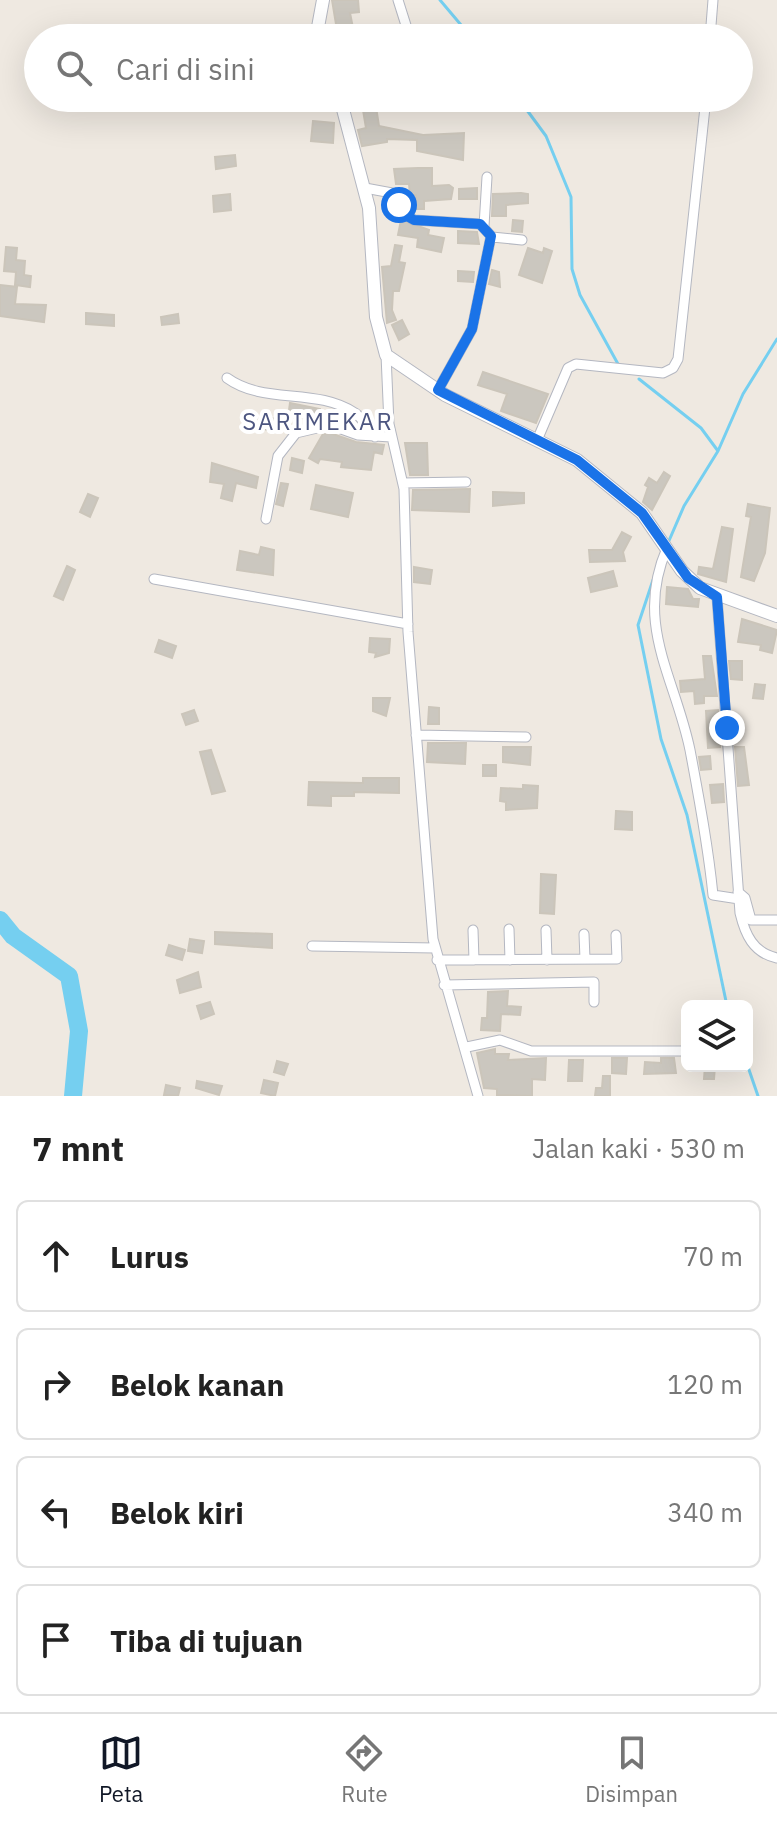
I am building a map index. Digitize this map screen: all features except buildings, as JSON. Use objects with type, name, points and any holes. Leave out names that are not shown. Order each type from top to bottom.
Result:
[{"type":"street","points":[[319,24],[323,0]]},
{"type":"street","points":[[398,0],[406,24]]},
{"type":"street","points":[[711,24],[713,0]]},
{"type":"street","points":[[344,112],[365,188],[373,242],[376,317],[386,355],[384,384],[391,437],[403,483],[408,624],[435,948],[444,985],[467,1047],[478,1096]]},
{"type":"street","points":[[538,438],[568,368],[576,364],[663,373],[673,368],[678,359],[704,112]]},
{"type":"street","points":[[438,390],[472,329],[491,236],[484,226],[487,177]]},
{"type":"street","points":[[365,188],[392,193],[403,213],[419,221],[484,226]]},
{"type":"street","points":[[491,236],[522,240]]},
{"type":"street","points":[[386,355],[438,390],[577,460],[626,498],[694,584],[717,597],[777,616]]},
{"type":"street","points":[[227,378],[252,391],[343,407],[359,416],[375,437]]},
{"type":"street","points":[[266,519],[278,456],[289,438],[305,430],[330,425],[375,437],[391,437]]},
{"type":"street","points":[[403,483],[466,482]]},
{"type":"street","points":[[667,548],[654,582],[653,623],[689,747],[698,805],[705,819],[713,895],[745,898],[751,920],[777,920]]},
{"type":"street","points":[[154,579],[408,624]]},
{"type":"street","points":[[717,597],[738,895],[745,934],[754,946],[777,958]]},
{"type":"street","points":[[416,735],[526,737]]},
{"type":"street","points":[[509,929],[510,960]]},
{"type":"street","points":[[473,930],[474,960]]},
{"type":"street","points":[[546,930],[547,960]]},
{"type":"street","points":[[584,934],[585,959]]},
{"type":"street","points":[[437,960],[617,959],[616,935]]},
{"type":"street","points":[[312,946],[435,948]]},
{"type":"street","points":[[444,985],[594,982],[594,1002]]},
{"type":"street","points":[[467,1047],[500,1040],[531,1051],[681,1051]]},
{"type":"waterway","points":[[440,0],[460,24]]},
{"type":"waterway","points":[[528,112],[546,136],[571,197],[572,269],[580,295],[618,364]]},
{"type":"waterway","points":[[668,543],[684,506],[718,451],[743,394],[777,339]]},
{"type":"waterway","points":[[639,379],[701,428],[718,451]]},
{"type":"waterway","points":[[653,580],[638,625],[661,739],[687,815],[726,1000]]},
{"type":"waterway","points":[[0,920],[13,936],[69,976],[79,1031],[73,1096]]},
{"type":"waterway","points":[[750,1072],[758,1096]]},
{"type":"district","name":"SARIMEKAR","points":[[318,421]]},
{"type":"route","points":[[399,205],[401,211],[414,220],[480,224],[491,236],[472,329],[438,390],[577,460],[642,513],[688,578],[717,597],[716,622],[727,728]]}]
